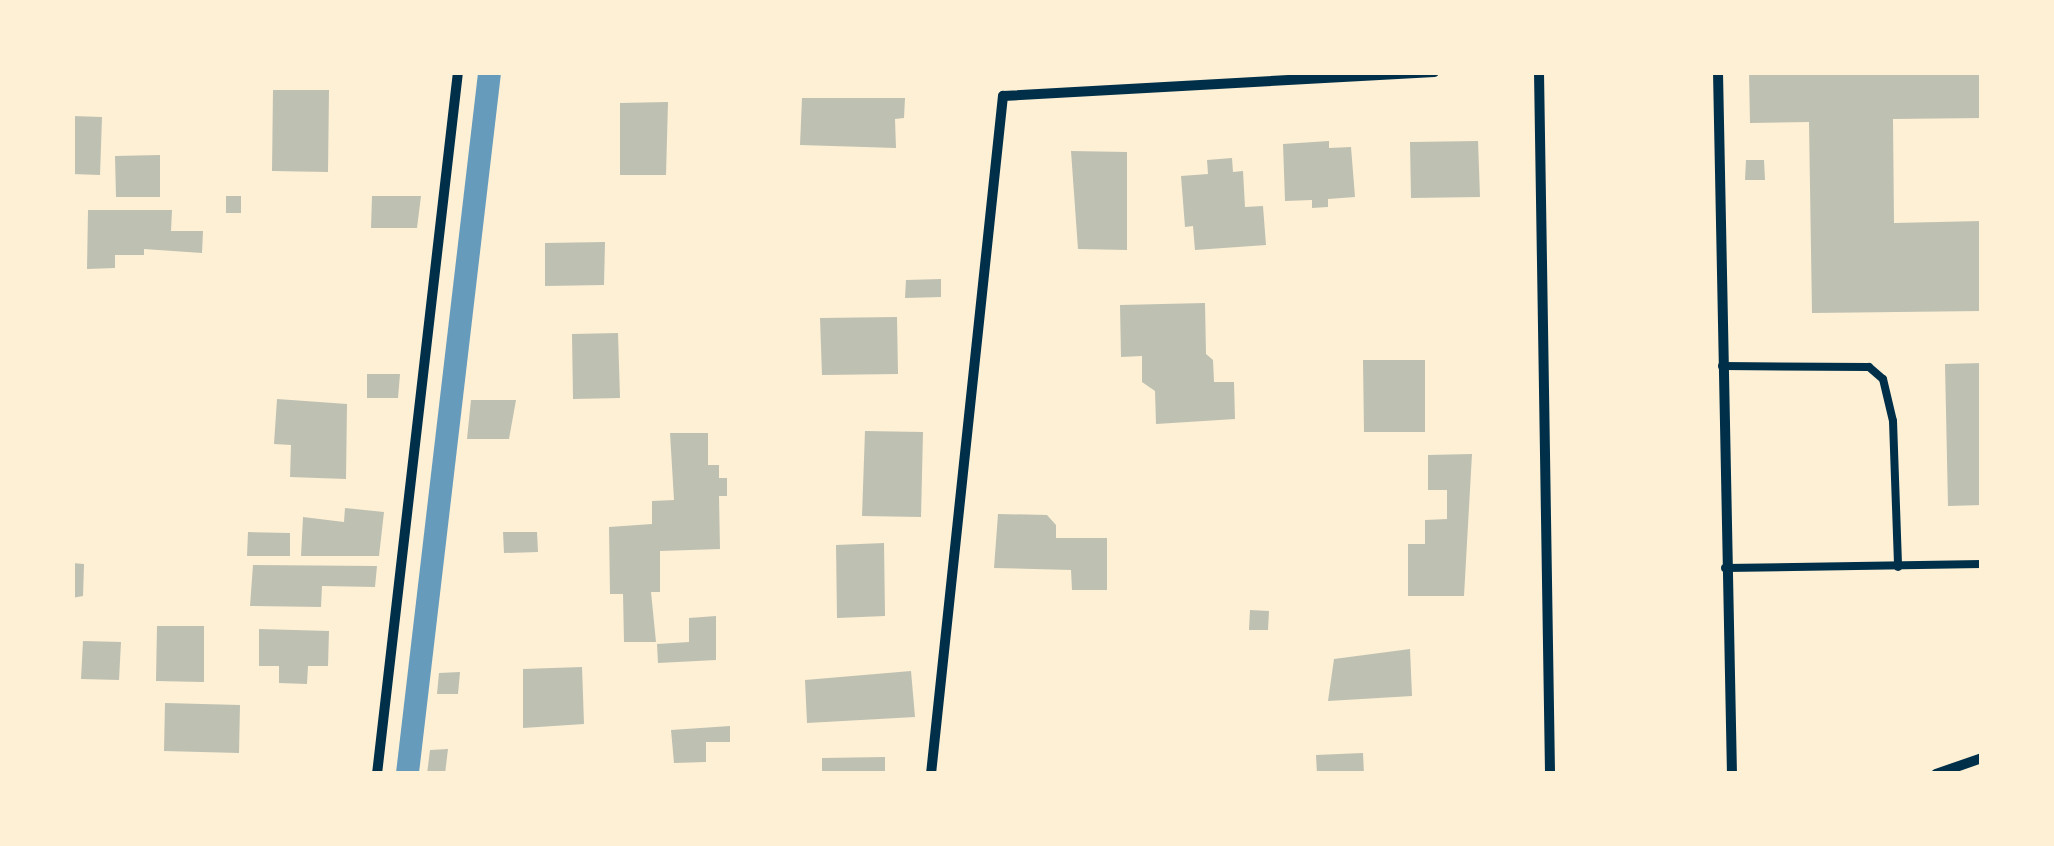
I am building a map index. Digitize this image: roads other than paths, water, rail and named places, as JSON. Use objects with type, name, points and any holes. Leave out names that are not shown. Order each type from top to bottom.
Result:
[{"type":"street","points":[[377,774],[458,72]]},
{"type":"street","points":[[931,774],[1003,96],[1434,72]]},
{"type":"street","points":[[1539,72],[1550,774]]},
{"type":"street","points":[[1718,72],[1732,774]]},
{"type":"street","points":[[1936,774],[1982,758]]},
{"type":"lane","points":[[1722,366],[1870,367],[1883,379],[1893,422],[1898,567]]},
{"type":"lane","points":[[1725,568],[1982,564]]},
{"type":"water","points":[[478,73],[501,73],[419,773],[396,773]]}]
